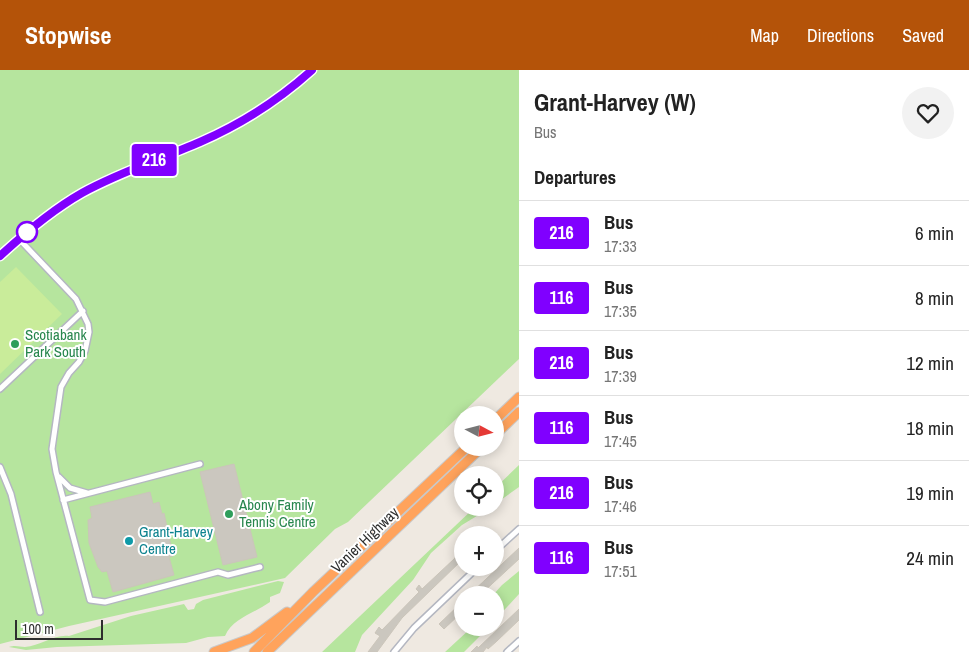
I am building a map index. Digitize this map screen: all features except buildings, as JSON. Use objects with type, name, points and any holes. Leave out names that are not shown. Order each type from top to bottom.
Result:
[{"type":"highway","points":[[504,411],[519,397]]},
{"type":"highway","points":[[504,426],[519,412]]},
{"type":"highway","name":"Vanier Highway","points":[[254,652],[313,592],[458,456]]},
{"type":"highway","name":"Vanier Highway","points":[[267,652],[473,456]]},
{"type":"highway","points":[[214,652],[252,638],[313,592]]},
{"type":"street","points":[[0,256],[51,214],[80,194],[133,168],[198,142],[242,121],[282,94],[312,70]]},
{"type":"street","points":[[19,239],[76,298],[83,311],[89,332],[85,351],[64,381],[58,396],[52,448],[56,472],[90,600],[105,602],[218,572],[228,575],[260,566]]},
{"type":"street","points":[[0,389],[83,311]]},
{"type":"street","points":[[63,500],[200,464]]},
{"type":"street","points":[[0,467],[11,494],[40,612]]},
{"type":"street","points":[[56,472],[70,488],[89,493]]},
{"type":"street","points":[[504,543],[519,529]]},
{"type":"street","points":[[394,652],[409,633],[469,576]]},
{"type":"street","points":[[507,652],[519,641]]},
{"type":"green space","points":[[0,70],[519,70],[519,359],[470,406],[454,406],[454,421],[348,522],[335,529],[285,578],[69,626],[0,644]]},
{"type":"green space","name":"Scotiabank Park South","points":[[16,267],[62,314],[0,374],[0,282]]},
{"type":"green space","points":[[519,465],[519,487],[504,498],[504,479]]},
{"type":"green space","points":[[466,516],[477,516],[461,526],[455,526]]},
{"type":"green space","points":[[454,527],[454,532],[431,553],[413,580],[362,635],[355,652],[322,652]]},
{"type":"green space","points":[[519,571],[519,594],[504,610],[504,586],[502,585]]},
{"type":"green space","points":[[278,581],[284,582],[280,593],[270,597],[270,602],[238,620],[225,636],[208,637],[186,643],[57,647],[26,650],[9,647],[31,646],[131,616],[184,604],[188,610],[194,609],[196,604],[203,600]]},
{"type":"green space","points":[[462,636],[480,636],[464,652],[445,652]]},
{"type":"bus line","name":"216","points":[[0,256],[25,234],[80,194],[133,168],[198,142],[242,121],[282,94],[312,70]]},
{"type":"place","name":"Scotiabank Park South","points":[[15,344]]},
{"type":"place","name":"Abony Family Tennis Centre","points":[[229,514]]},
{"type":"place","name":"Grant-Harvey Centre","points":[[129,541]]}]
